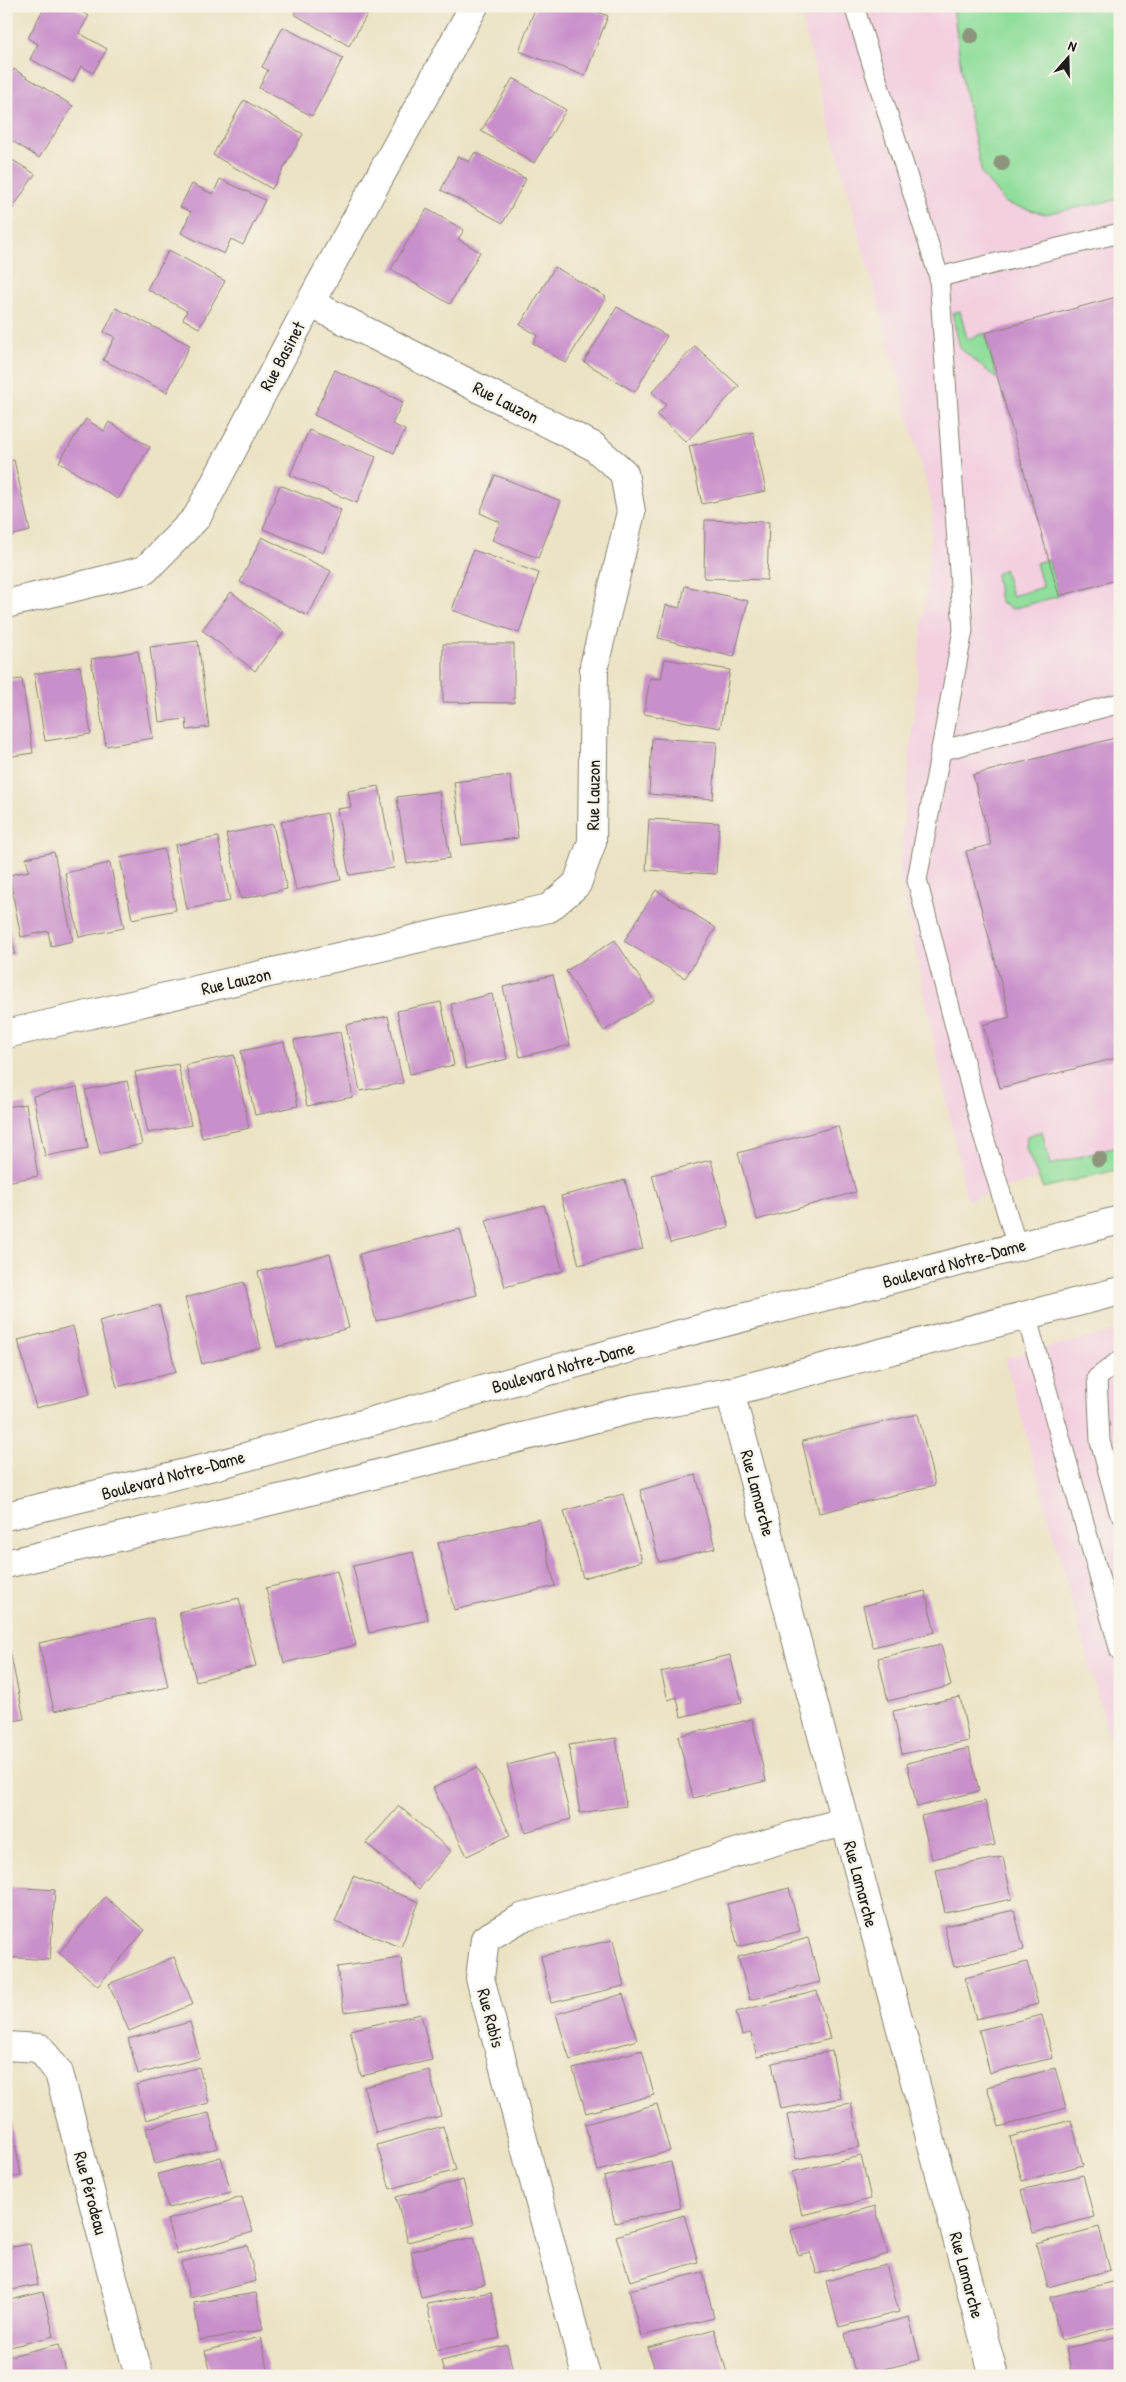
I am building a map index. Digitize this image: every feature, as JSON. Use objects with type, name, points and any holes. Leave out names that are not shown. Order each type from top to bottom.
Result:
[{"type":"street","name":"Rue Basinet","points":[[6,604],[145,570],[197,517],[310,303],[474,6]]},
{"type":"street","name":"Rue Lauzon","points":[[6,1034],[549,908],[577,884],[592,842],[594,666],[631,512],[624,474],[592,446],[310,303]]},
{"type":"street","name":"Boulevard Notre-Dame","points":[[6,1516],[214,1466],[676,1335],[1120,1220]]},
{"type":"street","points":[[6,1564],[291,1496],[632,1409],[730,1392],[1120,1291]]},
{"type":"street","name":"Rue Lamarche","points":[[730,1392],[994,2376]]},
{"type":"street","name":"Rue Rabis","points":[[586,2376],[480,1978],[485,1939],[522,1918],[844,1822]]},
{"type":"street","name":"Rue Pérodeau","points":[[6,2046],[40,2048],[59,2073],[139,2376]]},
{"type":"lane","points":[[854,6],[939,277],[963,630],[917,880],[982,1131],[1017,1246]]},
{"type":"lane","points":[[939,277],[1120,233]]},
{"type":"lane","points":[[940,751],[1120,703]]},
{"type":"lane","points":[[1026,1315],[1120,1651]]},
{"type":"lane","points":[[1119,1512],[1100,1441],[1097,1378],[1120,1360]]},
{"type":"shaded area","points":[[798,6],[1120,6],[1120,1154],[967,1200],[899,872],[933,509]]},
{"type":"shaded area","points":[[1120,1330],[1120,1777],[1005,1358]]},
{"type":"green space","points":[[953,6],[1120,6],[1120,199],[1045,214],[1005,203],[982,174],[963,83]]},
{"type":"green space","points":[[960,311],[967,339],[985,333],[997,379],[960,348],[952,313]]},
{"type":"green space","points":[[1048,559],[1059,596],[1012,609],[1000,602],[996,574],[1004,569],[1012,596],[1043,587],[1036,563]]},
{"type":"green space","points":[[1042,1131],[1050,1165],[1120,1146],[1120,1169],[1043,1188],[1026,1149],[1027,1136]]},
{"type":"building","points":[[45,6],[71,6],[89,16],[79,33],[107,49],[93,73],[81,66],[73,82],[30,59],[38,44],[28,38]]},
{"type":"building","points":[[299,6],[372,6],[349,46],[294,14]]},
{"type":"building","points":[[536,6],[584,6],[608,16],[585,76],[519,51]]},
{"type":"building","points":[[283,27],[343,58],[312,116],[259,88],[268,70],[262,67]]},
{"type":"building","points":[[14,69],[73,106],[39,158],[6,137],[6,81]]},
{"type":"building","points":[[513,78],[566,110],[534,163],[481,131]]},
{"type":"building","points":[[244,100],[303,134],[272,189],[213,155]]},
{"type":"building","points":[[475,152],[526,179],[503,223],[441,190],[458,156],[469,162]]},
{"type":"building","points":[[6,156],[35,174],[6,219]]},
{"type":"building","points":[[220,179],[265,200],[243,245],[231,239],[224,254],[181,233],[191,212],[180,207],[192,184],[213,194]]},
{"type":"building","points":[[427,209],[464,230],[458,239],[480,252],[450,304],[391,269]]},
{"type":"building","points":[[169,250],[225,281],[199,328],[183,319],[187,311],[147,289]]},
{"type":"building","points":[[555,267],[606,297],[566,363],[533,343],[538,335],[520,325]]},
{"type":"building","points":[[1120,296],[1120,579],[1059,596],[985,333]]},
{"type":"building","points":[[617,307],[667,336],[635,392],[584,362]]},
{"type":"building","points":[[116,308],[190,345],[167,392],[103,360],[115,337],[104,332]]},
{"type":"building","points":[[695,346],[739,386],[686,442],[657,415],[666,405],[652,392]]},
{"type":"building","points":[[335,370],[403,402],[392,424],[405,430],[394,453],[314,415]]},
{"type":"building","points":[[86,419],[104,431],[109,422],[150,447],[118,499],[59,462]]},
{"type":"building","points":[[309,430],[376,457],[357,503],[290,475]]},
{"type":"building","points":[[753,432],[766,491],[702,504],[689,446]]},
{"type":"building","points":[[14,460],[30,531],[6,537],[6,462]]},
{"type":"building","points":[[495,475],[561,501],[538,558],[492,540],[500,522],[480,513]]},
{"type":"building","points":[[280,485],[341,510],[323,553],[263,529]]},
{"type":"building","points":[[705,520],[769,522],[767,580],[704,578]]},
{"type":"building","points":[[262,537],[331,571],[308,616],[240,582]]},
{"type":"building","points":[[473,550],[539,573],[519,633],[452,610]]},
{"type":"building","points":[[685,586],[748,601],[734,657],[658,638],[666,605],[680,608]]},
{"type":"building","points":[[231,592],[284,632],[255,671],[202,630]]},
{"type":"building","points":[[198,641],[209,727],[187,730],[186,719],[159,722],[150,647]]},
{"type":"building","points":[[443,644],[514,644],[514,703],[443,702]]},
{"type":"building","points":[[138,651],[153,738],[106,746],[91,659]]},
{"type":"building","points":[[665,659],[730,670],[720,728],[644,714],[650,678],[661,679]]},
{"type":"building","points":[[80,666],[91,734],[45,741],[34,674]]},
{"type":"building","points":[[22,679],[33,753],[6,757],[6,681]]},
{"type":"building","points":[[652,738],[717,742],[713,799],[649,794]]},
{"type":"building","points":[[1115,738],[1120,756],[1120,1057],[1000,1088],[983,1025],[1010,1017],[966,851],[991,845],[973,775]]},
{"type":"building","points":[[510,775],[518,838],[462,845],[454,782]]},
{"type":"building","points":[[379,786],[394,868],[349,875],[337,809],[351,807],[348,791]]},
{"type":"building","points":[[439,791],[450,858],[407,864],[397,797]]},
{"type":"building","points":[[327,813],[341,880],[296,890],[281,822]]},
{"type":"building","points":[[649,819],[719,823],[716,874],[646,870]]},
{"type":"building","points":[[273,824],[287,889],[241,899],[226,834]]},
{"type":"building","points":[[218,837],[230,901],[187,909],[175,845]]},
{"type":"building","points":[[164,849],[176,910],[132,919],[120,858]]},
{"type":"building","points":[[54,852],[73,941],[51,946],[48,931],[21,937],[9,875],[29,871],[26,858]]},
{"type":"building","points":[[110,863],[124,928],[79,937],[65,873]]},
{"type":"building","points":[[656,890],[716,928],[685,978],[624,941]]},
{"type":"building","points":[[6,915],[15,954],[6,956]]},
{"type":"building","points":[[615,940],[654,1000],[604,1031],[566,971]]},
{"type":"building","points":[[553,975],[570,1045],[520,1057],[503,987]]},
{"type":"building","points":[[492,994],[507,1059],[466,1069],[451,1004]]},
{"type":"building","points":[[441,1002],[454,1065],[410,1074],[397,1011]]},
{"type":"building","points":[[388,1016],[403,1083],[360,1091],[346,1025]]},
{"type":"building","points":[[340,1032],[353,1097],[307,1106],[294,1040]]},
{"type":"building","points":[[284,1042],[298,1106],[255,1115],[241,1051]]},
{"type":"building","points":[[234,1055],[249,1128],[202,1138],[186,1065]]},
{"type":"building","points":[[178,1064],[191,1125],[148,1133],[135,1072]]},
{"type":"building","points":[[127,1081],[142,1144],[100,1154],[85,1090]]},
{"type":"building","points":[[77,1087],[88,1148],[45,1156],[33,1096]]},
{"type":"building","points":[[26,1104],[38,1176],[6,1182],[6,1107]]},
{"type":"building","points":[[838,1126],[856,1192],[757,1220],[738,1153]]},
{"type":"building","points":[[711,1160],[729,1227],[670,1243],[652,1175]]},
{"type":"building","points":[[625,1180],[643,1249],[579,1265],[561,1196]]},
{"type":"building","points":[[544,1205],[563,1271],[505,1287],[486,1220]]},
{"type":"building","points":[[460,1229],[477,1295],[376,1321],[359,1254]]},
{"type":"building","points":[[330,1254],[349,1328],[277,1347],[258,1272]]},
{"type":"building","points":[[244,1282],[261,1348],[202,1364],[185,1298]]},
{"type":"building","points":[[159,1305],[176,1372],[117,1387],[99,1321]]},
{"type":"building","points":[[73,1326],[90,1394],[36,1408],[18,1340]]},
{"type":"building","points":[[6,1396],[12,1418],[6,1420]]},
{"type":"building","points":[[918,1414],[935,1485],[819,1513],[802,1441]]},
{"type":"building","points":[[696,1475],[715,1548],[659,1562],[640,1490]]},
{"type":"building","points":[[623,1494],[642,1561],[583,1578],[564,1511]]},
{"type":"building","points":[[539,1519],[555,1586],[454,1610],[438,1543]]},
{"type":"building","points":[[413,1552],[428,1620],[369,1633],[353,1566]]},
{"type":"building","points":[[337,1571],[356,1645],[284,1663],[266,1588]]},
{"type":"building","points":[[925,1591],[935,1632],[873,1647],[863,1606]]},
{"type":"building","points":[[239,1598],[256,1666],[196,1681],[179,1612]]},
{"type":"building","points":[[153,1618],[168,1687],[54,1711],[39,1643]]},
{"type":"building","points":[[941,1644],[951,1686],[888,1701],[878,1658]]},
{"type":"building","points":[[10,1651],[24,1719],[6,1722],[6,1652]]},
{"type":"building","points":[[730,1655],[742,1702],[681,1717],[677,1697],[668,1700],[661,1672]]},
{"type":"building","points":[[960,1697],[969,1741],[902,1754],[893,1711]]},
{"type":"building","points":[[752,1719],[766,1781],[693,1798],[678,1736]]},
{"type":"building","points":[[616,1738],[626,1806],[580,1813],[569,1745]]},
{"type":"building","points":[[969,1748],[979,1791],[917,1807],[907,1763]]},
{"type":"building","points":[[554,1753],[571,1819],[525,1832],[507,1765]]},
{"type":"building","points":[[477,1767],[510,1835],[467,1856],[433,1788]]},
{"type":"building","points":[[985,1801],[995,1845],[932,1859],[921,1816]]},
{"type":"building","points":[[399,1806],[451,1851],[419,1889],[366,1843]]},
{"type":"building","points":[[1003,1857],[1012,1899],[945,1913],[936,1870]]},
{"type":"building","points":[[353,1876],[419,1902],[401,1947],[335,1922]]},
{"type":"building","points":[[10,1887],[55,1890],[50,1960],[6,1957]]},
{"type":"building","points":[[789,1888],[800,1931],[738,1947],[727,1904]]},
{"type":"building","points":[[105,1897],[145,1930],[98,1986],[59,1953]]},
{"type":"building","points":[[1014,1910],[1024,1950],[954,1967],[944,1926]]},
{"type":"building","points":[[808,1938],[820,1982],[750,2000],[738,1957]]},
{"type":"building","points":[[613,1940],[624,1986],[551,2003],[541,1956]]},
{"type":"building","points":[[174,1957],[193,2004],[129,2031],[109,1984]]},
{"type":"building","points":[[401,1958],[407,2004],[344,2012],[337,1967]]},
{"type":"building","points":[[1027,1962],[1038,2004],[976,2019],[965,1978]]},
{"type":"building","points":[[817,1991],[830,2039],[757,2057],[751,2033],[742,2035],[736,2012]]},
{"type":"building","points":[[623,1994],[637,2040],[570,2060],[556,2014]]},
{"type":"building","points":[[421,2014],[432,2060],[361,2076],[350,2030]]},
{"type":"building","points":[[1042,2015],[1053,2058],[990,2073],[979,2030]]},
{"type":"building","points":[[190,2022],[200,2058],[138,2074],[128,2039]]},
{"type":"building","points":[[642,2050],[654,2095],[586,2113],[573,2069]]},
{"type":"building","points":[[832,2051],[841,2098],[781,2109],[772,2063]]},
{"type":"building","points":[[199,2067],[209,2103],[146,2120],[136,2085]]},
{"type":"building","points":[[1055,2068],[1066,2108],[999,2127],[987,2087]]},
{"type":"building","points":[[429,2070],[441,2116],[376,2133],[364,2087]]},
{"type":"building","points":[[851,2103],[860,2147],[796,2159],[787,2115]]},
{"type":"building","points":[[6,2104],[8,2104],[21,2176],[6,2178]]},
{"type":"building","points":[[657,2104],[670,2151],[598,2171],[585,2124]]},
{"type":"building","points":[[209,2113],[218,2148],[155,2164],[146,2128]]},
{"type":"building","points":[[1071,2120],[1083,2165],[1022,2181],[1010,2137]]},
{"type":"building","points":[[443,2126],[456,2170],[390,2189],[377,2145]]},
{"type":"building","points":[[861,2156],[871,2199],[802,2215],[792,2172]]},
{"type":"building","points":[[221,2157],[231,2192],[168,2208],[158,2174]]},
{"type":"building","points":[[671,2162],[681,2208],[615,2223],[604,2177]]},
{"type":"building","points":[[1083,2175],[1094,2217],[1033,2233],[1021,2190]]},
{"type":"building","points":[[463,2180],[474,2225],[408,2242],[396,2197]]},
{"type":"building","points":[[242,2197],[253,2232],[177,2255],[167,2220]]},
{"type":"building","points":[[875,2206],[888,2254],[817,2274],[810,2252],[798,2255],[791,2230]]},
{"type":"building","points":[[684,2215],[698,2262],[630,2281],[616,2236]]},
{"type":"building","points":[[1099,2227],[1110,2270],[1048,2287],[1036,2244]]},
{"type":"building","points":[[474,2237],[485,2284],[421,2298],[411,2251]]},
{"type":"building","points":[[30,2244],[38,2285],[6,2291],[6,2248]]},
{"type":"building","points":[[247,2245],[256,2281],[190,2298],[181,2262]]},
{"type":"building","points":[[886,2265],[899,2312],[839,2327],[826,2281]]},
{"type":"building","points":[[703,2272],[714,2318],[641,2336],[629,2290]]},
{"type":"building","points":[[1117,2281],[1120,2291],[1120,2326],[1061,2340],[1050,2297]]},
{"type":"building","points":[[43,2292],[54,2336],[6,2348],[6,2301]]},
{"type":"building","points":[[491,2292],[500,2338],[437,2350],[427,2304]]},
{"type":"building","points":[[256,2293],[263,2330],[200,2340],[194,2303]]},
{"type":"building","points":[[909,2317],[920,2360],[856,2376],[845,2334]]},
{"type":"building","points":[[714,2329],[727,2373],[718,2376],[657,2376],[648,2348]]},
{"type":"building","points":[[1120,2336],[1120,2376],[1072,2376],[1066,2348]]},
{"type":"building","points":[[260,2337],[269,2373],[259,2376],[212,2376],[205,2351]]},
{"type":"building","points":[[59,2344],[67,2376],[6,2376],[6,2357]]},
{"type":"building","points":[[507,2345],[514,2376],[445,2376],[441,2361]]}]
